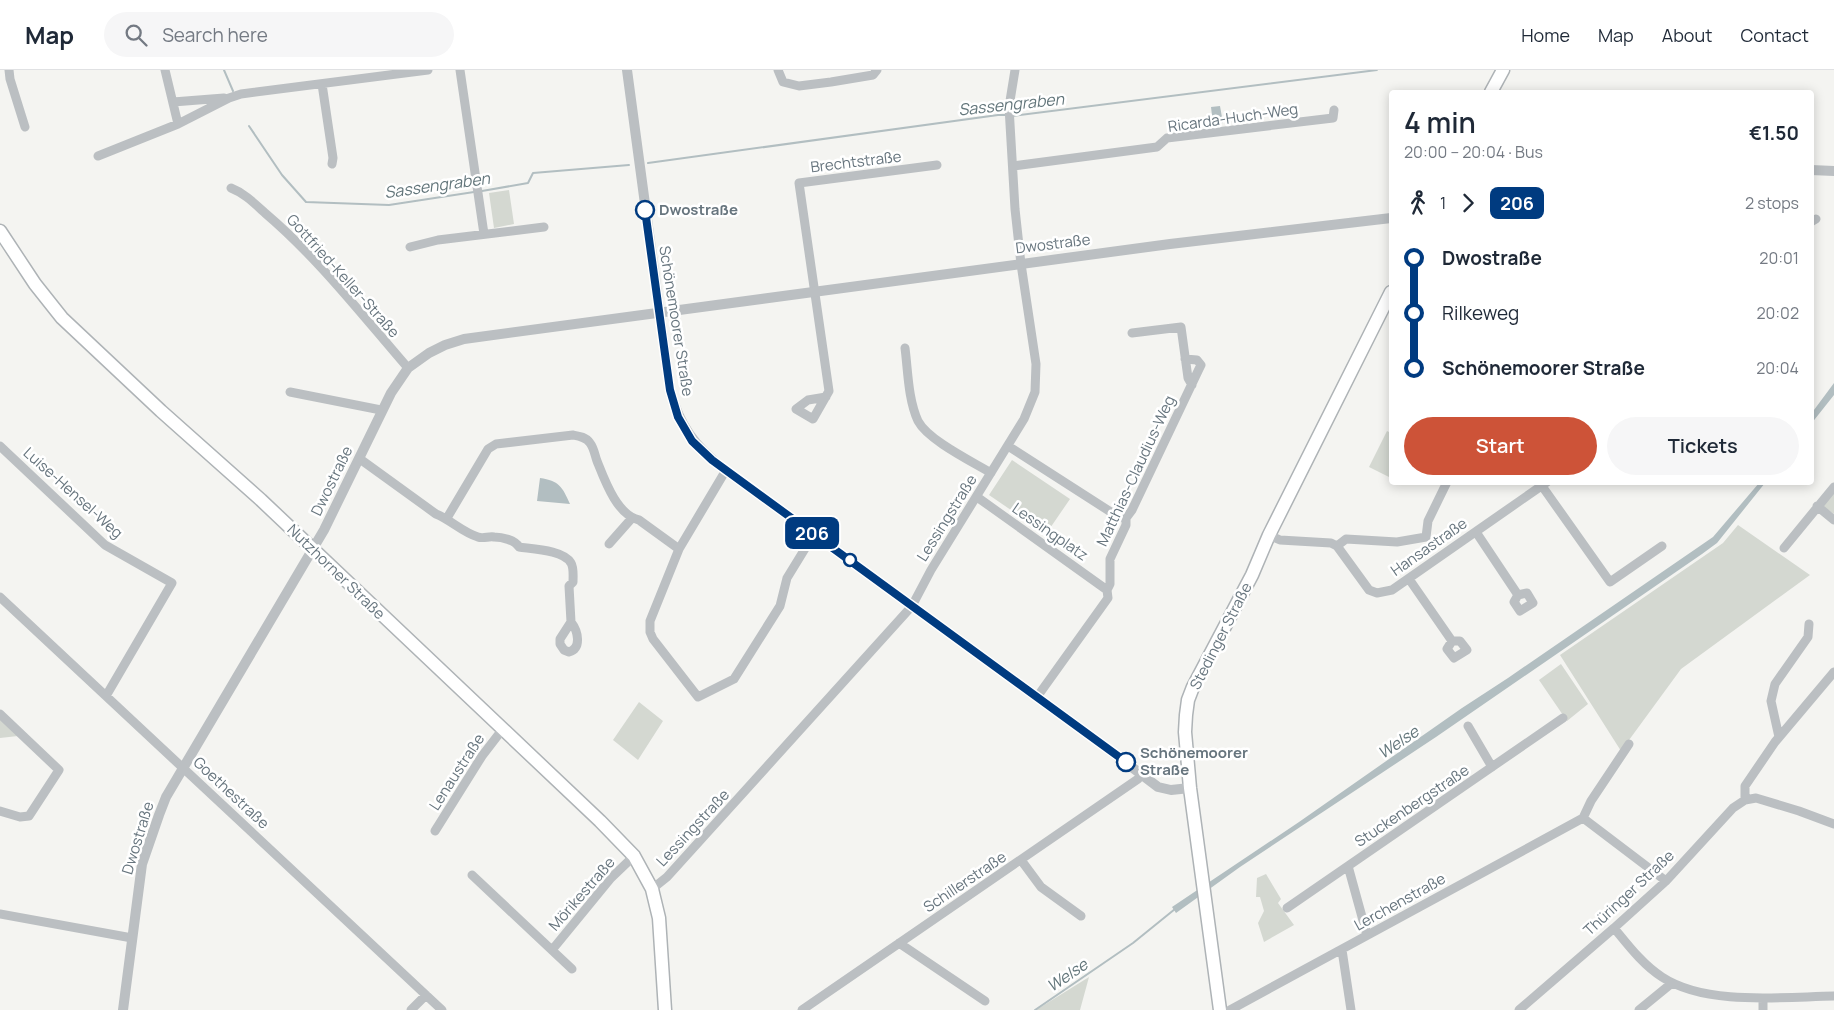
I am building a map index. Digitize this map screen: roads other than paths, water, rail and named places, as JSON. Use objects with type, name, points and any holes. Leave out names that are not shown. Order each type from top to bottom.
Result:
[{"type":"main road","points":[[1492,90],[1503,70]]},
{"type":"main road","name":"Nutzhorner Straße","points":[[0,231],[35,284],[62,318],[122,376],[261,500],[600,821],[634,856],[652,889],[659,918],[665,1010]]},
{"type":"main road","name":"Stedinger Straße","points":[[1220,1010],[1190,788],[1185,732],[1188,700],[1252,575],[1269,535],[1389,296]]},
{"type":"street","points":[[9,70],[25,127]]},
{"type":"street","points":[[165,70],[178,124]]},
{"type":"street","points":[[98,156],[178,124],[229,98],[241,94],[428,70]]},
{"type":"street","points":[[460,70],[484,234]]},
{"type":"street","name":"Schönemoorer Straße","points":[[627,70],[670,390],[678,417],[692,441],[712,460],[1141,774],[1164,789],[1190,788]]},
{"type":"street","points":[[778,70],[783,82],[799,86],[874,74],[876,70]]},
{"type":"street","name":"Lessingstraße","points":[[652,889],[667,878],[912,606],[931,570],[1024,419],[1035,392],[1036,364],[1015,209],[1009,107],[1015,70]]},
{"type":"street","points":[[322,84],[333,158],[332,164]]},
{"type":"street","points":[[173,102],[229,98]]},
{"type":"street","name":"Ricarda-Huch-Weg","points":[[1013,166],[1157,147],[1167,138],[1333,118],[1334,110]]},
{"type":"street","name":"Brechtstraße","points":[[815,292],[799,183],[937,165]]},
{"type":"street","points":[[1814,170],[1834,171]]},
{"type":"street","name":"Gottfried-Keller-Straße","points":[[231,188],[240,192],[268,215],[310,256],[408,368]]},
{"type":"street","name":"Dwostraße","points":[[123,1010],[138,892],[145,856],[159,815],[184,767],[313,550],[360,460],[381,410],[391,393],[408,368],[437,349],[464,339],[1021,264],[1389,220]]},
{"type":"street","points":[[410,247],[438,240],[544,227]]},
{"type":"street","points":[[815,292],[828,391],[826,396]]},
{"type":"street","name":"Matthias-Claudius-Weg","points":[[1132,333],[1181,327],[1188,378],[1192,385]]},
{"type":"street","points":[[905,348],[912,402],[918,421],[929,435],[991,473]]},
{"type":"street","name":"Matthias-Claudius-Weg","points":[[1037,697],[1108,598],[1110,559],[1126,525],[1126,518],[1132,510],[1192,385],[1200,364],[1197,360],[1185,359]]},
{"type":"street","points":[[290,392],[381,410]]},
{"type":"street","points":[[447,518],[488,449],[496,444],[573,435],[583,437],[590,443],[603,475],[618,504],[632,518],[639,520],[679,549]]},
{"type":"street","name":"Luise-Hensel-Weg","points":[[0,446],[105,545],[172,583],[106,696]]},
{"type":"street","points":[[1008,446],[1117,516],[1126,518]]},
{"type":"street","points":[[360,460],[436,514],[447,518],[454,526],[480,538],[494,536],[516,542],[520,547],[560,554],[567,558],[572,564],[573,582],[569,586],[571,622]]},
{"type":"street","points":[[726,470],[679,549],[652,612],[650,621],[650,632],[653,639],[698,697],[734,679],[780,606],[787,578],[814,534]]},
{"type":"street","name":"Hansastraße","points":[[1337,546],[1346,539],[1397,542],[1426,537],[1428,521],[1446,485]]},
{"type":"street","name":"Hansastraße","points":[[1269,535],[1280,540],[1331,543],[1337,546],[1370,590],[1377,594],[1392,590],[1543,485]]},
{"type":"street","points":[[1545,485],[1610,582],[1662,546]]},
{"type":"street","points":[[1784,548],[1834,487]]},
{"type":"street","name":"Lessingplatz","points":[[977,497],[1107,590]]},
{"type":"street","points":[[1817,506],[1834,520]]},
{"type":"street","points":[[608,544],[632,518]]},
{"type":"street","points":[[1476,532],[1518,595]]},
{"type":"street","points":[[1408,579],[1452,641]]},
{"type":"street","name":"Goethestraße","points":[[0,597],[442,1010]]},
{"type":"street","points":[[1779,737],[1771,701],[1775,684],[1808,637],[1809,624]]},
{"type":"street","points":[[1745,800],[1745,786],[1779,737],[1834,672]]},
{"type":"street","points":[[0,714],[59,770],[29,816],[20,817],[0,811]]},
{"type":"street","name":"Stuckenbergstraße","points":[[1287,908],[1563,718]]},
{"type":"street","name":"Stuckenbergstraße","points":[[1468,726],[1492,768]]},
{"type":"street","name":"Lenaustraße","points":[[435,831],[482,756],[502,730]]},
{"type":"street","points":[[1629,744],[1591,801],[1583,818],[1666,881]]},
{"type":"street","name":"Schillerstraße","points":[[802,1010],[1138,779],[1141,774]]},
{"type":"street","name":"Thüringer Straße","points":[[1519,1010],[1666,881],[1733,808],[1745,800],[1756,798],[1833,822]]},
{"type":"street","name":"Lerchenstraße","points":[[1230,1010],[1583,818]]},
{"type":"street","name":"Mörikestraße","points":[[552,950],[611,878],[634,856]]},
{"type":"street","points":[[1021,860],[1041,887],[1081,916]]},
{"type":"street","name":"Stuckenbergstraße","points":[[1348,866],[1367,935]]},
{"type":"street","name":"Mörikestraße","points":[[472,875],[572,969]]},
{"type":"street","points":[[0,914],[132,938]]},
{"type":"street","points":[[1614,928],[1635,953],[1660,976],[1672,983],[1706,995],[1763,998],[1834,996]]},
{"type":"street","points":[[900,943],[985,1001]]},
{"type":"street","points":[[1342,950],[1351,1010]]},
{"type":"street","points":[[1639,1010],[1672,983]]},
{"type":"street","points":[[411,1010],[426,995]]},
{"type":"street","points":[[1762,1010],[1763,998]]},
{"type":"waterway","name":"Sassengraben","points":[[224,70],[233,91]]},
{"type":"waterway","name":"Sassengraben","points":[[1012,116],[1377,70]]},
{"type":"waterway","name":"Sassengraben","points":[[648,163],[1007,115]]},
{"type":"waterway","name":"Sassengraben","points":[[249,126],[282,175],[306,202],[389,205],[474,192]]},
{"type":"waterway","name":"Sassengraben","points":[[482,191],[528,183],[533,173],[629,165]]},
{"type":"waterway","name":"Welse","points":[[1035,1010],[1133,943],[1175,909]]},
{"type":"place","name":"Dwostraße","points":[[645,210]]},
{"type":"place","name":"Schönemoorer Straße","points":[[1126,762]]}]
